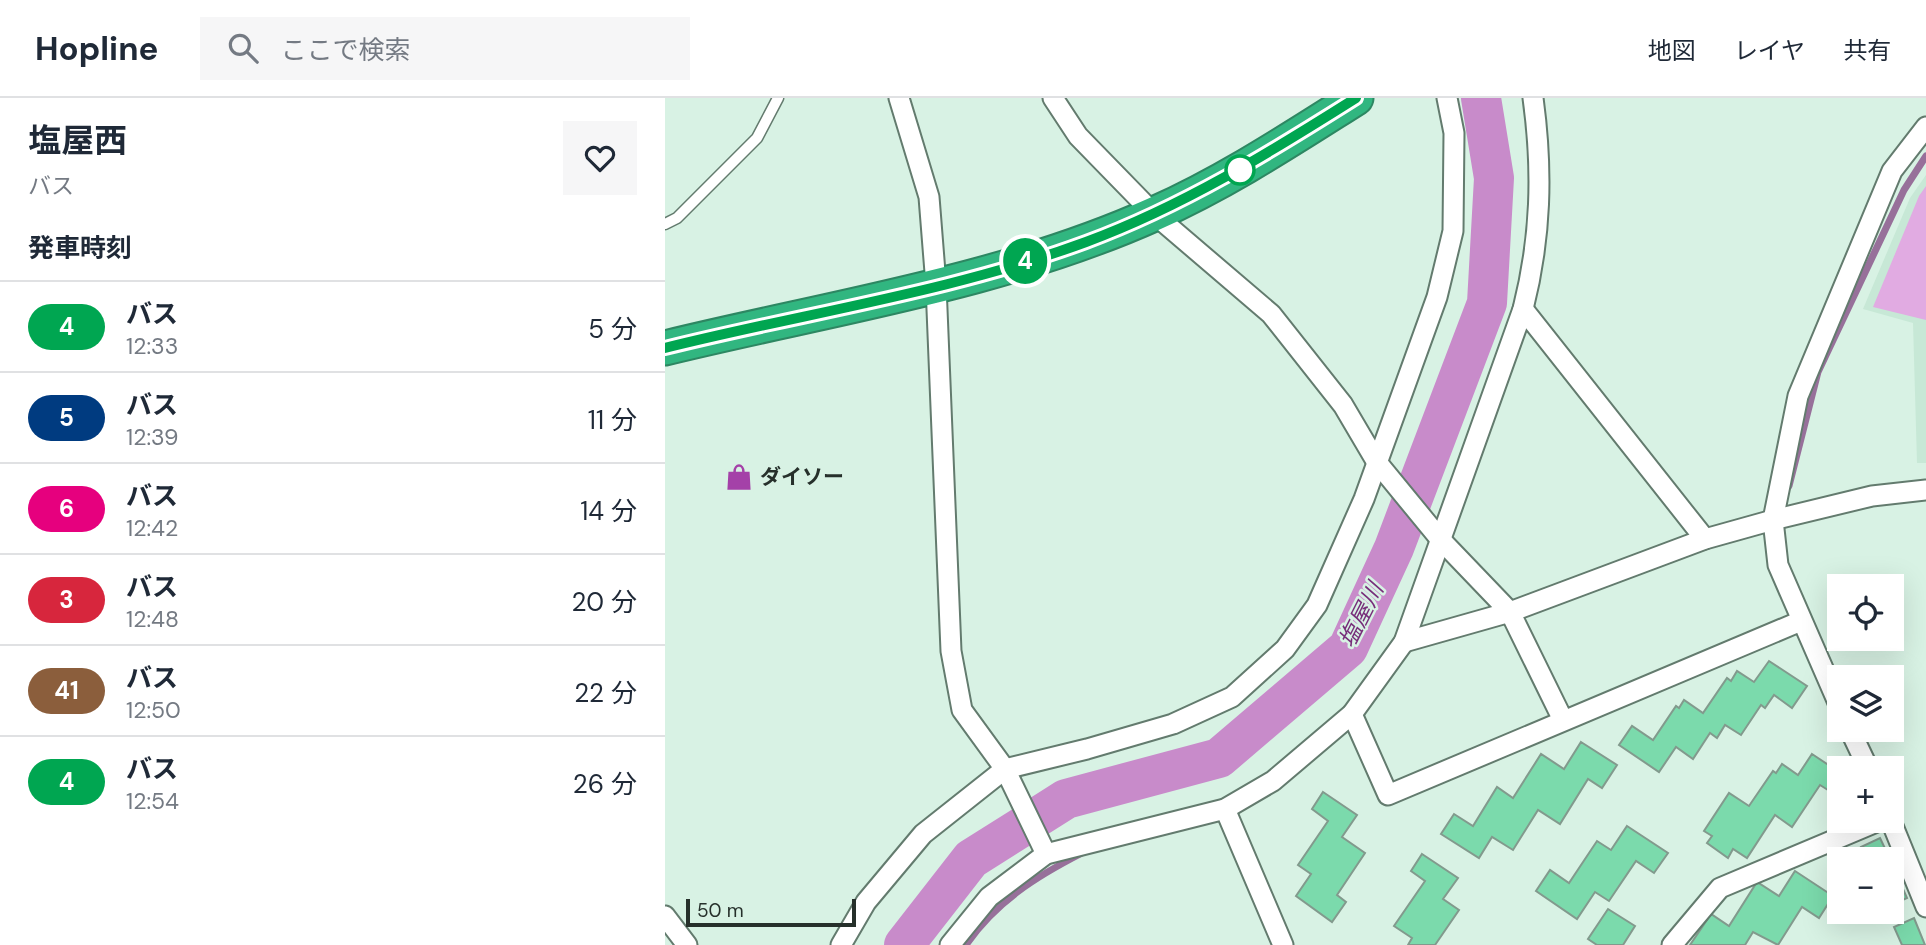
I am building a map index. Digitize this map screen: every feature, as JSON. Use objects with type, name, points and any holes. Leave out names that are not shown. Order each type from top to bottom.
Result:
[{"type":"highway","points":[[665,348],[936,285],[1029,260],[1154,214],[1258,160],[1356,98]]},
{"type":"street","points":[[899,98],[929,197],[936,285],[951,651],[962,710],[1005,769],[1046,854]]},
{"type":"street","points":[[1053,98],[1078,136],[1154,214],[1271,314],[1343,405],[1376,461],[1440,539],[1510,612],[1563,720]]},
{"type":"street","points":[[841,945],[866,902],[923,834],[1005,769],[1087,749],[1173,723],[1232,697],[1285,649],[1317,605],[1345,547],[1437,297],[1453,232],[1454,143],[1447,98]]},
{"type":"street","points":[[950,945],[989,897],[1046,854],[1225,809],[1273,781],[1352,714],[1404,642],[1524,309],[1535,264],[1541,208],[1539,139],[1533,98]]},
{"type":"street","points":[[1827,678],[1778,565],[1773,520],[1798,396],[1892,171],[1926,127]]},
{"type":"street","points":[[1524,309],[1705,540]]},
{"type":"street","points":[[1404,642],[1510,612],[1705,540],[1773,520],[1872,496],[1926,490]]},
{"type":"street","points":[[1352,714],[1388,795],[1801,621]]},
{"type":"street","points":[[1225,809],[1283,945]]},
{"type":"street","points":[[1672,945],[1720,888],[1851,833]]},
{"type":"street","points":[[1896,833],[1926,907]]},
{"type":"street","points":[[665,916],[687,945]]},
{"type":"lane","points":[[665,224],[677,218],[757,138],[778,98]]},
{"type":"shaded area","points":[[1926,175],[1926,463],[1917,463],[1913,323],[1863,309],[1910,198]]},
{"type":"shaded area","points":[[1926,186],[1926,320],[1873,307],[1919,196]]},
{"type":"building","points":[[1769,661],[1807,686],[1792,708],[1774,695],[1765,708],[1761,705],[1741,735],[1725,725],[1717,738],[1710,733],[1693,759],[1676,747],[1659,772],[1619,745],[1632,726],[1653,740],[1676,706],[1679,708],[1684,700],[1703,713],[1727,678],[1731,681],[1737,671],[1754,682]]},
{"type":"building","points":[[1581,742],[1617,765],[1602,788],[1588,779],[1560,824],[1538,810],[1513,850],[1492,837],[1479,858],[1441,834],[1454,814],[1473,826],[1497,787],[1513,798],[1541,754],[1564,769]]},
{"type":"building","points":[[1812,754],[1827,764],[1827,789],[1820,785],[1792,827],[1775,815],[1747,858],[1733,849],[1728,858],[1707,843],[1712,836],[1704,831],[1729,793],[1749,806],[1773,771],[1776,773],[1782,764],[1798,775]]},
{"type":"building","points":[[1323,792],[1357,815],[1342,837],[1365,853],[1337,895],[1346,902],[1332,922],[1296,896],[1311,874],[1298,865],[1328,821],[1312,809]]},
{"type":"building","points":[[1627,826],[1668,853],[1654,873],[1636,861],[1609,901],[1595,892],[1577,919],[1536,891],[1550,870],[1569,883],[1597,841],[1611,850]]},
{"type":"building","points":[[1880,838],[1884,847],[1861,847]]},
{"type":"building","points":[[1422,854],[1458,878],[1443,899],[1459,910],[1435,945],[1408,945],[1412,938],[1394,926],[1425,881],[1411,871]]},
{"type":"building","points":[[1795,871],[1827,892],[1827,905],[1819,918],[1802,907],[1778,945],[1753,932],[1745,945],[1690,945],[1711,914],[1729,926],[1757,882],[1779,896]]},
{"type":"building","points":[[1608,909],[1635,926],[1623,945],[1597,945],[1588,939]]},
{"type":"building","points":[[1914,918],[1925,945],[1902,945],[1894,927]]},
{"type":"waterway","name":"塩屋川","points":[[904,945],[971,859],[1066,799],[1219,758],[1348,648],[1394,548],[1487,303],[1494,178],[1481,98]]},
{"type":"waterway","points":[[1789,486],[1818,372],[1904,190],[1926,156]]},
{"type":"waterway","points":[[966,945],[1004,903],[1049,871],[1082,853]]},
{"type":"bus line","name":"4","points":[[665,348],[936,285],[1085,242],[1205,190],[1356,98]]},
{"type":"place","name":"ダイソー","points":[[739,477]]}]
